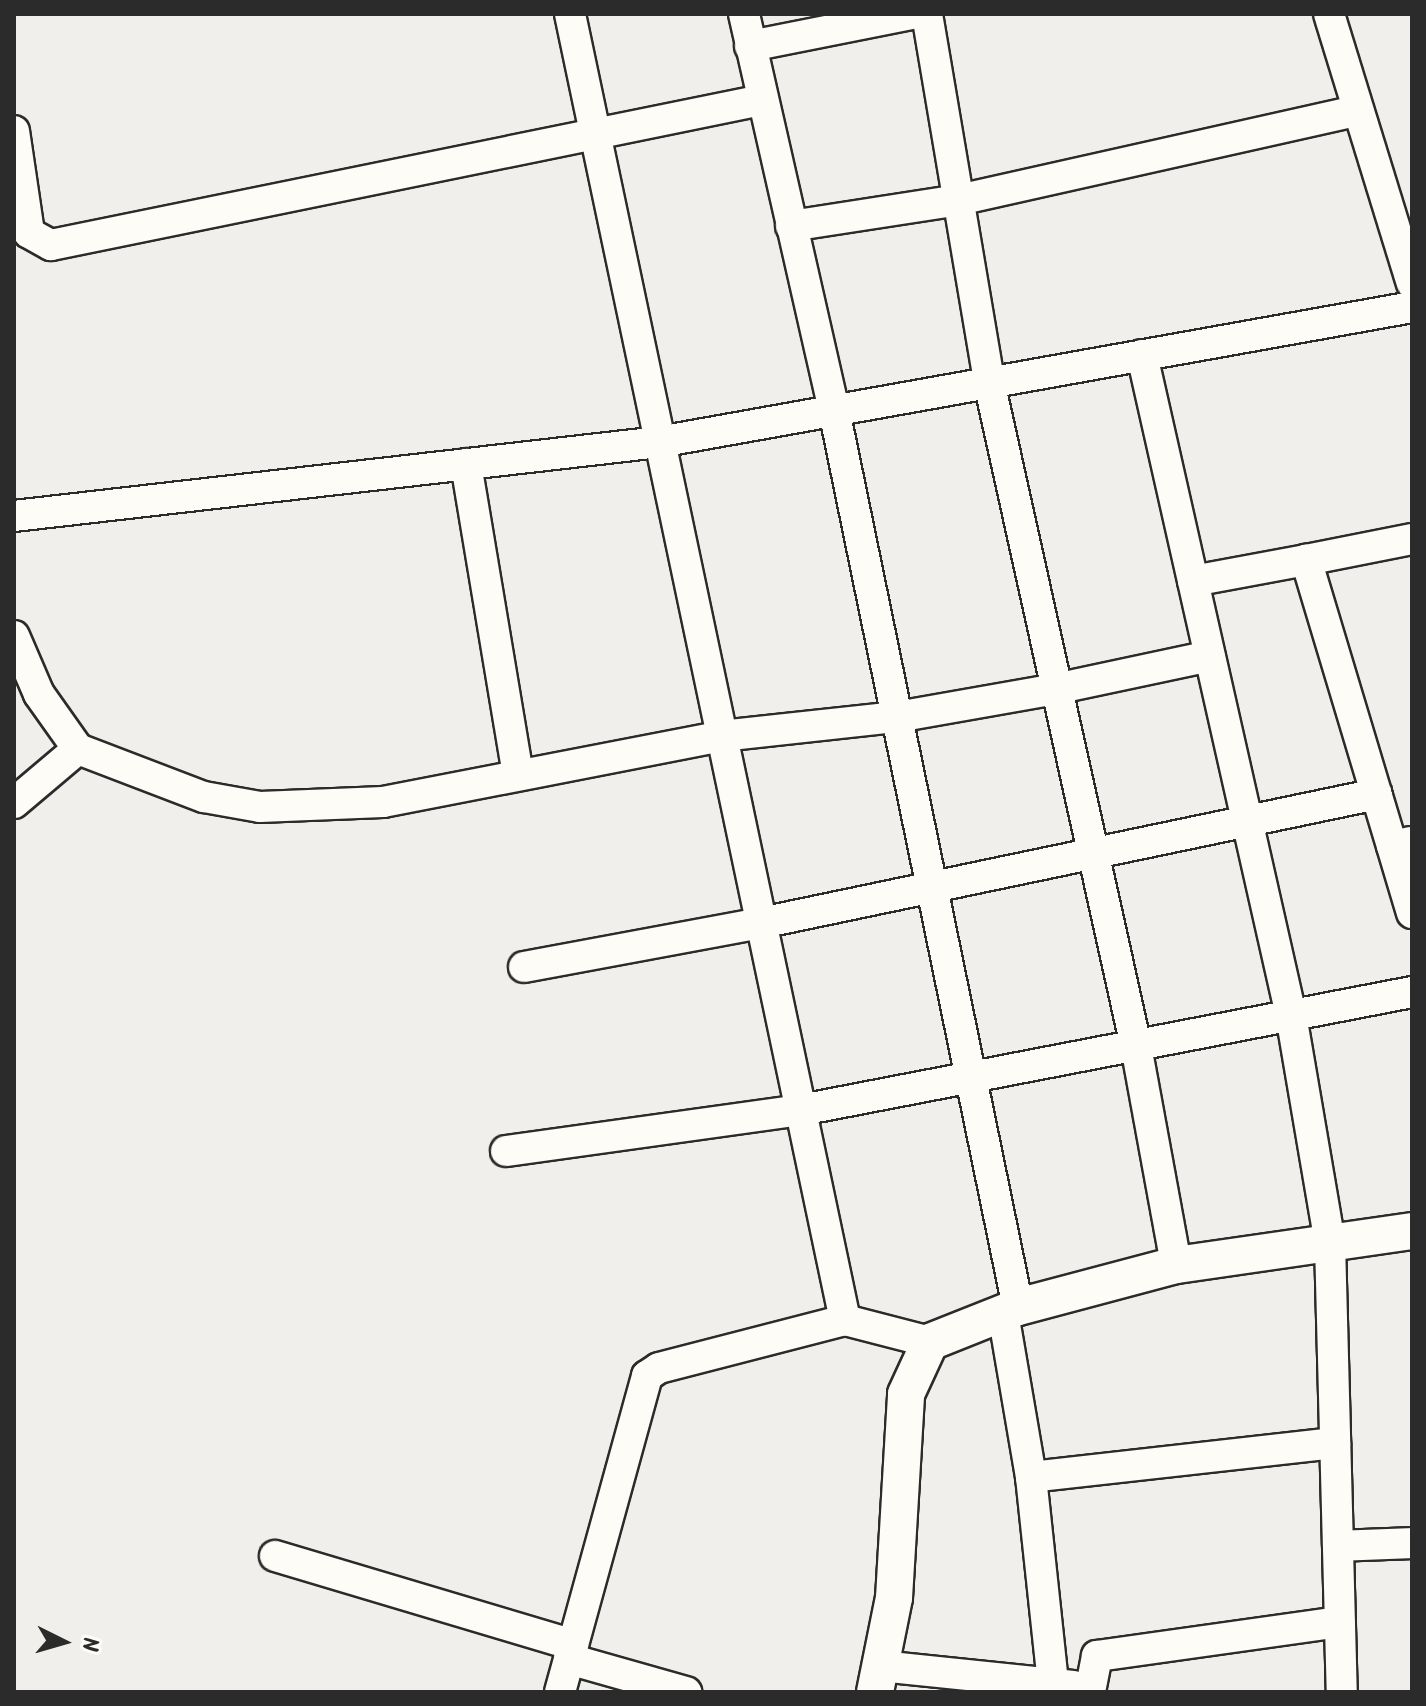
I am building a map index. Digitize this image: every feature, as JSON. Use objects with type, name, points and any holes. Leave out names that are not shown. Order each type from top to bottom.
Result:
[{"type":"street","points":[[570,14],[845,1320]]},
{"type":"street","points":[[744,14],[834,410],[971,1078],[1011,1310],[1053,1684]]},
{"type":"street","points":[[750,46],[912,14]]},
{"type":"street","points":[[927,14],[989,382],[1090,854],[1136,1046],[1176,1265]]},
{"type":"street","points":[[1329,14],[1356,111],[1400,211],[1412,284]]},
{"type":"street","points":[[14,131],[29,233],[25,246],[51,245],[762,100]]},
{"type":"street","points":[[791,226],[958,200],[1356,111]]},
{"type":"street","points":[[14,516],[659,442],[1412,307]]},
{"type":"street","points":[[1142,355],[1291,1015],[1330,1243],[1342,1692]]},
{"type":"street","points":[[466,464],[518,774]]},
{"type":"street","points":[[1193,581],[1412,539]]},
{"type":"street","points":[[1306,560],[1377,794],[1402,844],[1412,913]]},
{"type":"street","points":[[14,636],[39,694],[78,749],[204,797],[260,807],[383,802],[721,736],[897,717],[1055,689],[1210,656]]},
{"type":"street","points":[[14,803],[78,749]]},
{"type":"street","points":[[524,967],[761,923],[1377,794]]},
{"type":"street","points":[[506,1151],[801,1110],[1412,992]]},
{"type":"street","points":[[560,1692],[647,1376],[659,1368],[845,1320],[930,1342],[1011,1310],[1176,1265],[1412,1231]]},
{"type":"street","points":[[930,1342],[906,1394],[894,1598],[878,1679],[1053,1684],[1090,1690],[1097,1656],[1340,1622]]},
{"type":"street","points":[[1031,1477],[1335,1443]]},
{"type":"street","points":[[1338,1546],[1412,1543]]},
{"type":"street","points":[[275,1556],[686,1692]]}]
